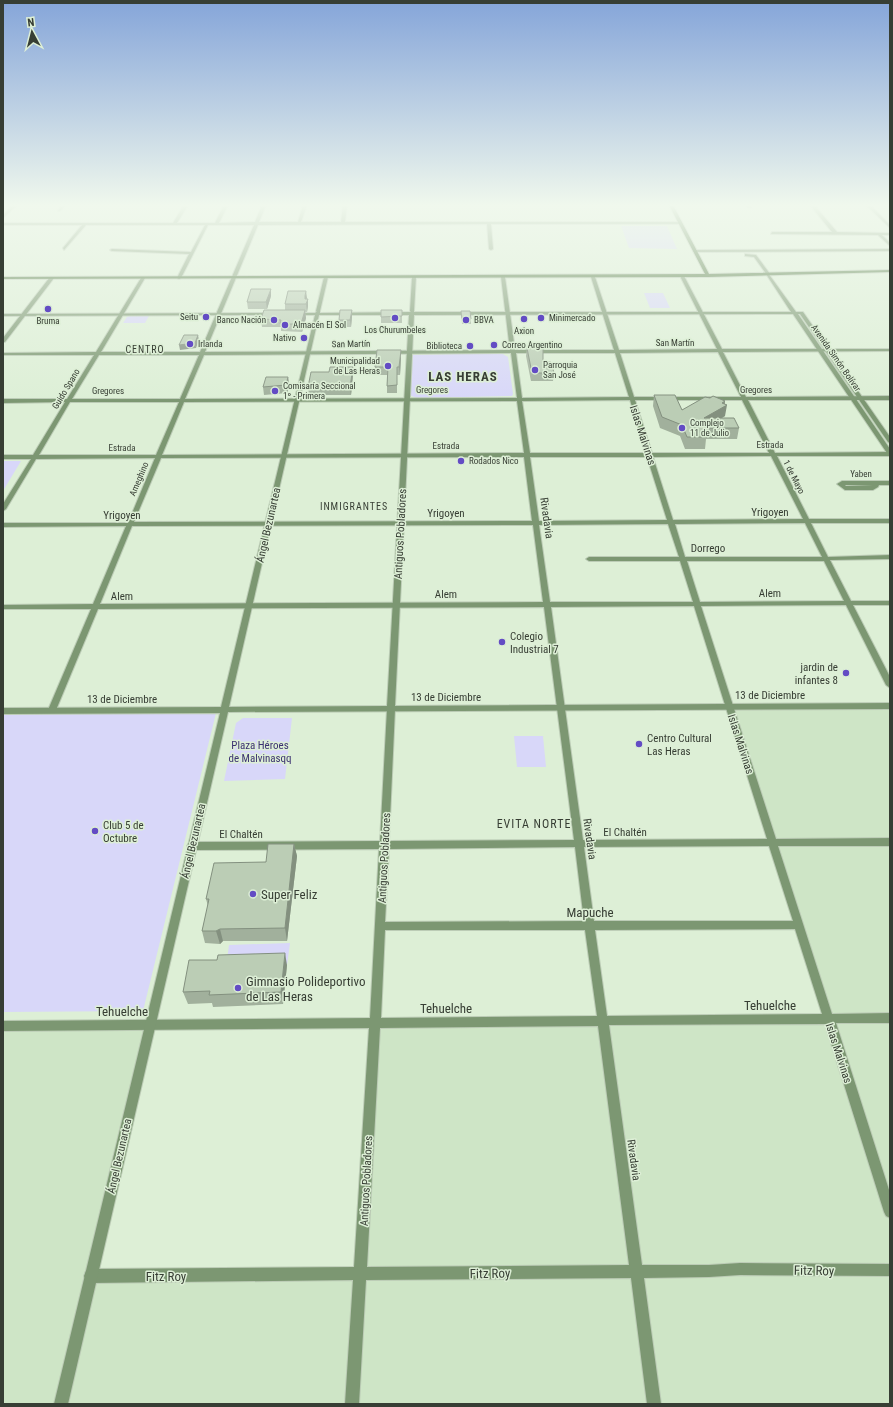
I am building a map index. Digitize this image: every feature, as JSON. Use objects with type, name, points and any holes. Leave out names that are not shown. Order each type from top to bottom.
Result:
[{"type":"main road","points":[[705,271],[708,276]]},
{"type":"main road","points":[[3,278],[708,276],[890,271]]},
{"type":"street","points":[[179,278],[183,271]]},
{"type":"street","name":"Ameghino","points":[[52,710],[235,271]]},
{"type":"street","name":"Avenida Simón Bolívar","points":[[766,271],[826,350],[890,441]]},
{"type":"street","name":"Avenida Simón Bolívar","points":[[774,274],[820,350],[890,453]]},
{"type":"street","name":"Islas Malvinas","points":[[592,276],[890,1212]]},
{"type":"street","name":"1 de Mayo","points":[[682,276],[890,685]]},
{"type":"street","name":"Ángel Bezunartea","points":[[60,1404],[326,277]]},
{"type":"street","name":"Antiguos Pobladores","points":[[352,1404],[375,1022],[414,277]]},
{"type":"street","name":"Rivadavia","points":[[503,277],[654,1404]]},
{"type":"street","points":[[3,341],[52,278]]},
{"type":"street","name":"Guido Spano","points":[[3,509],[143,278]]},
{"type":"street","points":[[287,313],[412,311],[796,311]]},
{"type":"street","points":[[3,313],[279,313]]},
{"type":"street","name":"San Martín","points":[[3,354],[890,350]]},
{"type":"street","name":"Gregores","points":[[3,401],[890,398]]},
{"type":"street","name":"Estrada","points":[[3,457],[890,453]]},
{"type":"street","name":"Yaben","points":[[876,483],[876,486],[873,488],[845,488],[840,484],[842,483],[876,483],[890,483]]},
{"type":"street","name":"Yrigoyen","points":[[3,525],[890,521]]},
{"type":"street","name":"Dorrego","points":[[589,559],[826,559],[890,557]]},
{"type":"street","name":"Dorrego","points":[[826,559],[835,562],[890,562]]},
{"type":"street","name":"Alem","points":[[3,607],[890,603]]},
{"type":"street","name":"13 de Diciembre","points":[[3,711],[890,706]]},
{"type":"street","name":"El Chaltén","points":[[192,846],[890,842]]},
{"type":"street","name":"Mapuche","points":[[380,926],[799,925]]},
{"type":"street","name":"Tehuelche","points":[[3,1026],[890,1018]]},
{"type":"street","name":"Fitz Roy","points":[[91,1276],[890,1270]]},
{"type":"shaded area","points":[[890,706],[890,1404],[3,1404],[3,1026],[150,1024],[91,1276],[360,1274],[375,1022],[828,1019],[729,707]]},
{"type":"green space","points":[[644,293],[663,293],[670,308],[650,308]]},
{"type":"green space","points":[[149,315],[145,323],[123,323],[127,317]]},
{"type":"green space","points":[[501,353],[508,357],[512,396],[417,398],[409,395],[412,355]]},
{"type":"green space","points":[[3,461],[21,461],[3,491]]},
{"type":"green space","name":"Club 5 de Octubre","points":[[216,713],[143,1011],[3,1012],[3,714]]},
{"type":"green space","name":"Plaza Héroes de Malvinasqq","points":[[243,718],[292,718],[285,779],[224,781],[236,723]]},
{"type":"green space","points":[[514,736],[543,736],[546,767],[517,767]]},
{"type":"green space","points":[[290,943],[287,965],[226,967],[229,945]]},
{"type":"building","points":[[251,289],[271,289],[266,302],[247,302]]},
{"type":"building","points":[[288,291],[306,291],[305,299],[308,299],[306,304],[285,304]]},
{"type":"building","points":[[264,310],[305,310],[301,324],[280,324],[281,320],[261,319]]},
{"type":"building","points":[[340,310],[352,310],[350,320],[339,320]]},
{"type":"building","points":[[381,310],[402,310],[402,316],[381,317]]},
{"type":"building","points":[[461,311],[470,311],[471,319],[462,319]]},
{"type":"building","points":[[184,335],[198,335],[195,343],[179,345]]},
{"type":"building","points":[[527,348],[543,348],[543,362],[551,362],[554,373],[532,373]]},
{"type":"building","points":[[377,350],[401,350],[399,367],[397,367],[397,385],[387,386],[388,367],[375,367]]},
{"type":"building","points":[[330,367],[353,367],[350,387],[308,387],[311,372],[329,372]]},
{"type":"building","points":[[266,377],[288,377],[286,385],[263,387]]},
{"type":"building","points":[[654,395],[675,395],[682,410],[705,397],[710,398],[713,396],[725,401],[722,403],[727,405],[704,418],[734,418],[739,428],[704,428],[707,437],[687,437],[682,425],[662,417]]},
{"type":"building","name":"Super Feliz","points":[[268,844],[294,844],[285,928],[220,929],[216,931],[202,931],[209,899],[206,899],[214,863],[266,862]]},
{"type":"building","name":"Gimnasio Polideportivo de Las Heras","points":[[285,953],[281,992],[209,995],[210,991],[183,992],[189,960],[217,960],[218,955]]},
{"type":"place","name":"Bruma","points":[[48,309]]},
{"type":"place","name":"Seitu","points":[[206,317]]},
{"type":"place","name":"Los Churumbeles","points":[[395,318]]},
{"type":"place","name":"Minimercado","points":[[541,318]]},
{"type":"place","name":"Axion","points":[[524,319]]},
{"type":"place","name":"Banco Nación","points":[[274,320]]},
{"type":"place","name":"BBVA","points":[[466,320]]},
{"type":"place","name":"Almacén El Sol","points":[[285,325]]},
{"type":"place","name":"Nativo","points":[[304,338]]},
{"type":"place","name":"Irlanda","points":[[190,344]]},
{"type":"place","name":"Correo Argentino","points":[[494,345]]},
{"type":"place","name":"Biblioteca","points":[[470,346]]},
{"type":"place","name":"Municipalidad de Las Heras","points":[[388,366]]},
{"type":"place","name":"Parroquia San José","points":[[535,370]]},
{"type":"place","name":"Comisaría Seccional 1º - Primera","points":[[275,391]]},
{"type":"place","name":"Complejo 11 de Julio","points":[[682,428]]},
{"type":"place","name":"Rodados Nico","points":[[461,461]]},
{"type":"place","name":"Colegio Industrial 7","points":[[502,642]]},
{"type":"place","name":"jardin de infantes 8","points":[[846,673]]},
{"type":"place","name":"Centro Cultural Las Heras","points":[[639,744]]},
{"type":"place","name":"Club 5 de Octubre","points":[[95,831]]},
{"type":"place","name":"Super Feliz","points":[[253,894]]},
{"type":"place","name":"Gimnasio Polideportivo de Las Heras","points":[[238,988]]},
{"type":"district","name":"CENTRO","points":[[145,349]]},
{"type":"district","name":"LAS HERAS","points":[[463,376]]},
{"type":"district","name":"INMIGRANTES","points":[[354,506]]},
{"type":"district","name":"EVITA NORTE","points":[[534,824]]}]
